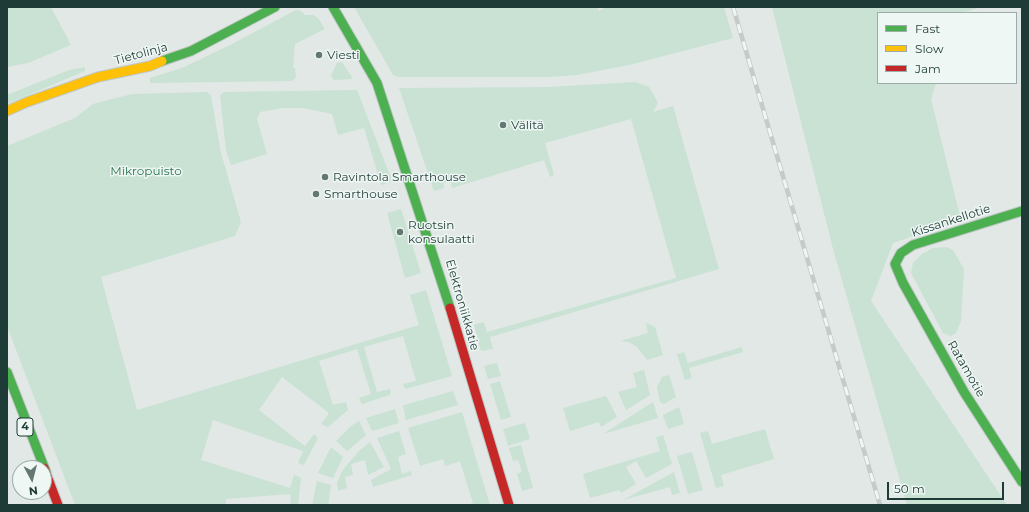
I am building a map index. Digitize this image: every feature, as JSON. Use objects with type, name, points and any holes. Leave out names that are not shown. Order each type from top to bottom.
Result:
[{"type":"main road","name":"Tietolinja","points":[[7,111],[27,102],[98,77],[150,66],[191,51],[275,7]]},
{"type":"main road","name":"Elektroniikkatie","points":[[333,7],[377,83],[441,277],[509,505]]},
{"type":"main road","name":"Kissankellotie","points":[[895,264],[901,252],[913,245],[1022,211]]},
{"type":"main road","name":"Ratamotie","points":[[895,264],[903,283],[964,392],[1022,482]]},
{"type":"main road","points":[[7,372],[40,460]]},
{"type":"main road","name":"4","points":[[7,385],[40,460]]},
{"type":"main road","name":"4","points":[[52,490],[58,505]]},
{"type":"green space","points":[[7,7],[51,7],[71,45],[28,63],[7,67]]},
{"type":"green space","points":[[354,7],[597,7],[599,11],[607,7],[724,7],[733,38],[629,65],[577,75],[549,77],[398,77],[393,75]]},
{"type":"green space","points":[[772,7],[981,7],[964,12],[877,12],[877,84],[936,84],[931,99],[961,220],[893,243],[871,301],[1007,505],[907,505],[833,249]]},
{"type":"green space","points":[[296,10],[301,11],[305,15],[313,15],[318,18],[325,29],[295,44],[293,68],[295,68],[296,77],[292,81],[150,83],[150,78],[182,68],[230,45]]},
{"type":"green space","points":[[342,62],[353,79],[335,80],[332,78],[331,75],[337,63]]},
{"type":"green space","points":[[85,67],[85,71],[7,104],[7,95],[69,70]]},
{"type":"green space","points":[[635,82],[649,87],[658,103],[653,112],[673,106],[719,269],[490,337],[493,349],[481,351],[474,325],[484,322],[487,332],[676,278],[631,119],[545,143],[554,175],[550,177],[544,160],[452,188],[450,181],[443,183],[444,188],[434,191],[399,88],[549,87]]},
{"type":"green space","points":[[357,90],[391,178],[391,181],[388,183],[381,185],[364,128],[338,135],[332,114],[303,108],[283,108],[260,112],[257,119],[267,154],[231,165],[226,151],[220,95],[224,92]]},
{"type":"green space","name":"Mikropuisto","points":[[207,92],[211,96],[221,153],[241,222],[235,236],[101,277],[137,410],[419,325],[410,295],[426,290],[452,376],[405,389],[403,384],[416,381],[403,336],[364,347],[377,392],[390,389],[391,392],[390,395],[362,404],[359,398],[371,394],[357,349],[319,361],[333,405],[346,402],[348,410],[328,427],[321,424],[329,413],[282,377],[259,410],[305,446],[314,434],[318,438],[304,465],[298,463],[303,451],[213,420],[201,460],[290,488],[294,475],[301,478],[298,505],[291,505],[290,494],[226,499],[226,505],[75,505],[7,326],[7,146],[75,118],[93,104],[133,94]]},
{"type":"green space","points":[[401,209],[421,273],[405,278],[387,213]]},
{"type":"green space","points":[[946,247],[953,250],[964,269],[961,321],[956,333],[951,336],[943,333],[911,273],[913,263],[922,254],[933,248]]},
{"type":"green space","points":[[646,323],[655,327],[663,355],[647,360],[637,347],[629,342],[620,341],[648,333]]},
{"type":"green space","points":[[742,347],[743,352],[689,368],[692,378],[685,380],[677,354],[684,352],[688,363]]},
{"type":"green space","points":[[497,363],[501,376],[488,379],[484,366]]},
{"type":"green space","points":[[644,370],[650,395],[626,410],[618,392],[637,387],[633,373]]},
{"type":"green space","points":[[669,375],[676,397],[664,404],[660,402],[657,387],[662,377]]},
{"type":"green space","points":[[500,381],[511,417],[501,420],[490,384]]},
{"type":"green space","points":[[453,391],[458,405],[406,420],[404,405]]},
{"type":"green space","points":[[606,396],[617,417],[601,427],[599,422],[570,431],[563,408]]},
{"type":"green space","points":[[653,402],[658,418],[603,434]]},
{"type":"green space","points":[[679,407],[684,424],[668,429],[663,415]]},
{"type":"green space","points":[[395,409],[399,423],[372,431],[366,418]]},
{"type":"green space","points":[[462,412],[490,505],[468,505],[473,503],[460,461],[445,466],[443,459],[420,466],[408,428]]},
{"type":"green space","points":[[359,421],[366,435],[347,451],[336,441],[351,426]]},
{"type":"green space","points":[[525,423],[530,439],[508,446],[503,429]]},
{"type":"green space","points":[[765,429],[774,459],[721,475],[724,486],[716,488],[700,433],[708,431],[712,444]]},
{"type":"green space","points":[[399,431],[406,454],[398,457],[402,474],[411,471],[412,475],[373,487],[371,480],[391,469],[377,438]]},
{"type":"green space","points":[[663,435],[672,464],[646,478],[636,461],[626,467],[636,484],[621,493],[620,490],[590,498],[583,474],[660,451],[656,437]]},
{"type":"green space","points":[[370,442],[384,467],[368,475],[365,460],[351,464],[353,475],[345,477],[347,488],[338,491],[337,483],[342,471],[359,451]]},
{"type":"green space","points":[[521,445],[533,488],[522,491],[517,474],[522,472],[518,460],[513,461],[509,448]]},
{"type":"green space","points":[[331,447],[343,457],[333,478],[318,473]]},
{"type":"green space","points":[[692,452],[703,490],[688,494],[677,456]]},
{"type":"green space","points":[[674,472],[680,493],[672,495],[670,487],[623,500]]},
{"type":"green space","points":[[317,481],[331,485],[328,505],[312,505]]},
{"type":"railway","points":[[733,7],[880,505]]},
{"type":"traffic: fast","points":[[162,61],[191,51],[275,7]]},
{"type":"traffic: fast","points":[[333,7],[377,83],[450,308]]},
{"type":"traffic: fast","points":[[1022,211],[913,245],[901,253],[895,264],[903,283],[964,392],[1022,482]]},
{"type":"traffic: fast","points":[[7,372],[41,460]]},
{"type":"traffic: slow","points":[[7,111],[27,102],[98,77],[150,66],[162,61]]},
{"type":"traffic: jam","points":[[450,308],[509,505]]},
{"type":"traffic: jam","points":[[52,489],[58,505]]},
{"type":"place","name":"Viesti","points":[[319,55]]},
{"type":"place","name":"Välitä","points":[[503,125]]},
{"type":"place","name":"Ravintola Smarthouse","points":[[325,177]]},
{"type":"place","name":"Smarthouse","points":[[316,194]]},
{"type":"place","name":"Ruotsin konsulaatti","points":[[400,232]]}]
